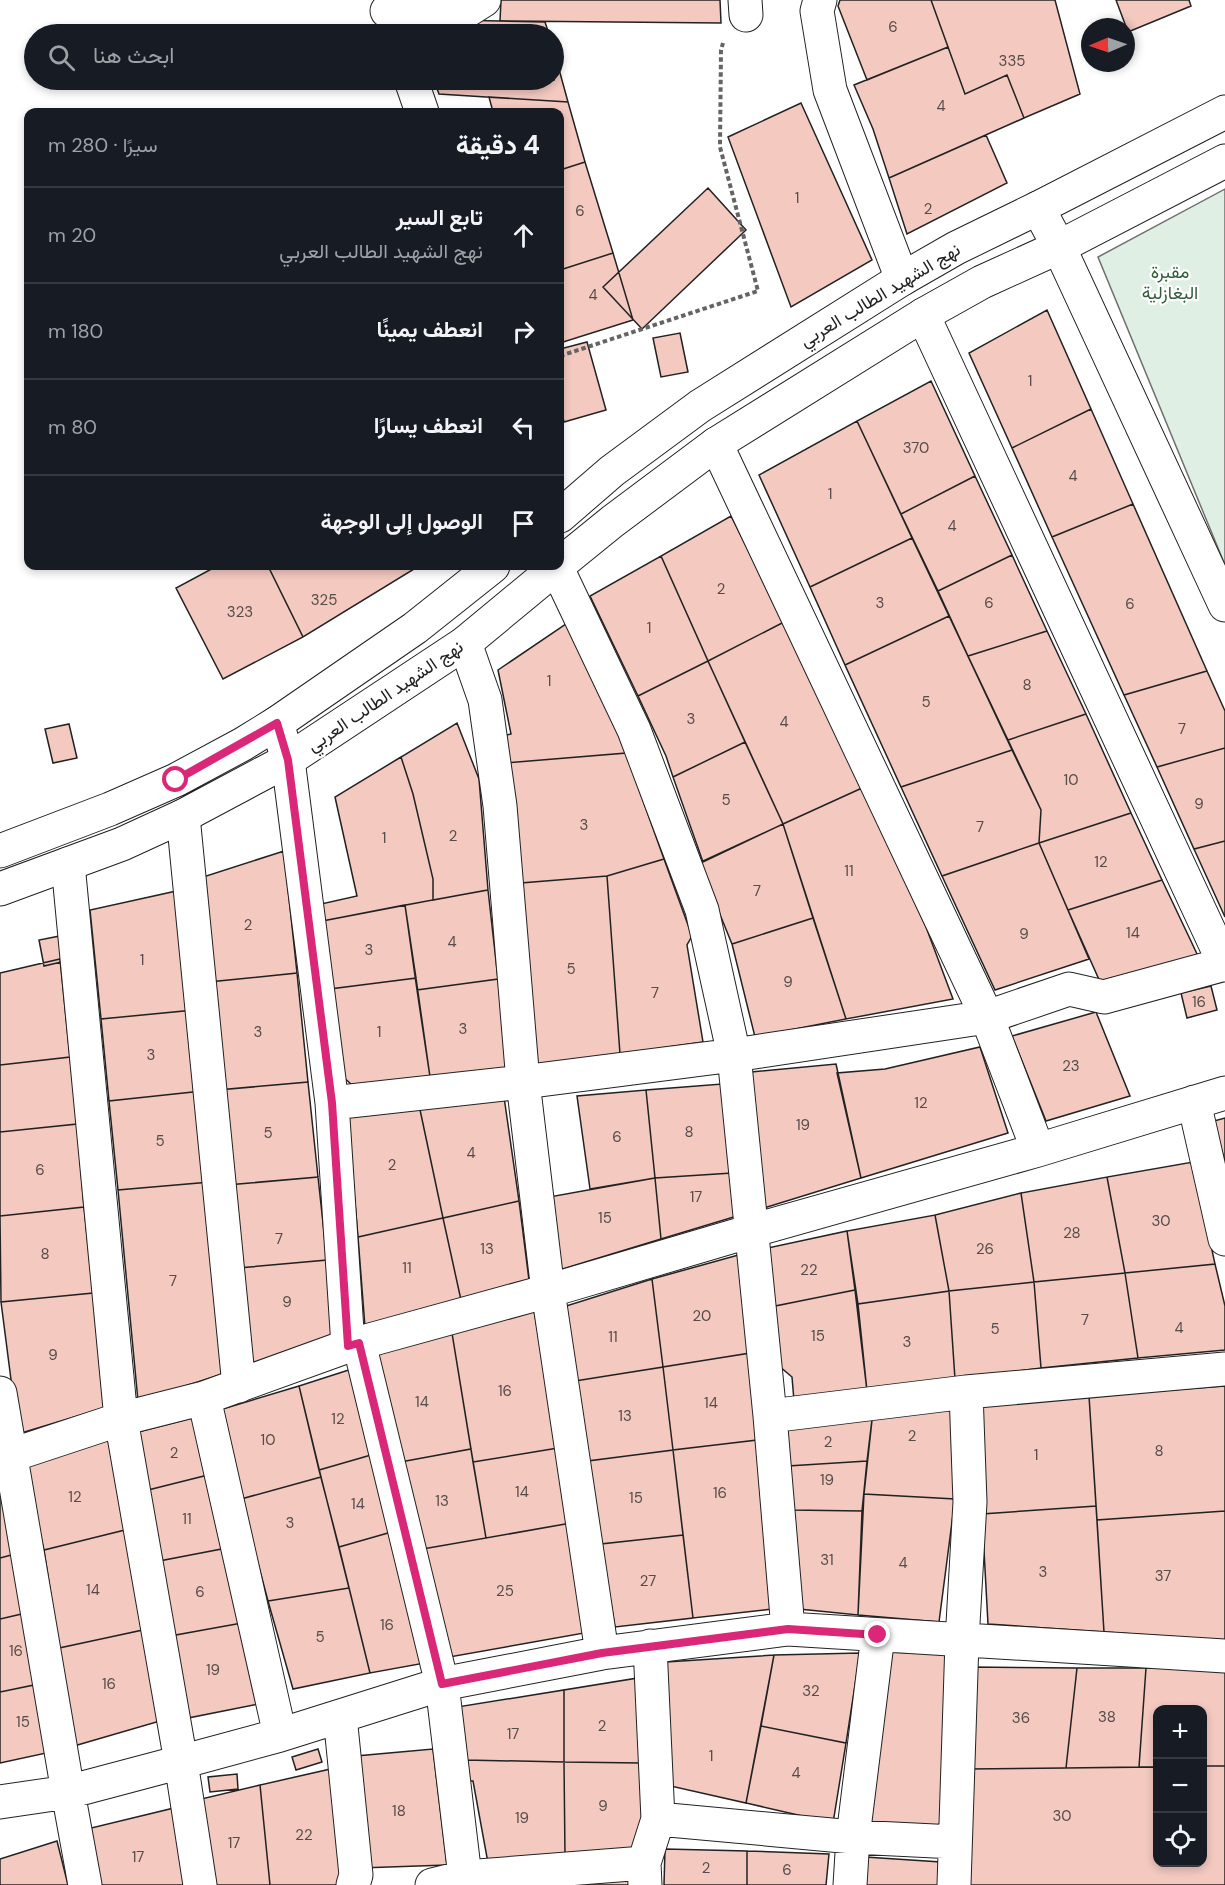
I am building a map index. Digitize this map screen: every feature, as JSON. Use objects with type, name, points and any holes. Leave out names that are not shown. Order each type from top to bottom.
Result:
[{"type":"street","points":[[388,15],[465,12],[484,0]]},
{"type":"street","points":[[820,0],[817,11],[830,90],[902,279]]},
{"type":"street","points":[[414,90],[421,108]]},
{"type":"street","name":"نهج الشهيد الطالب العربي","points":[[564,513],[612,471],[700,406],[902,279],[956,248],[1225,112]]},
{"type":"street","name":"نهج الشهيد الطالب العربي","points":[[564,561],[716,444],[923,315],[982,282],[1059,247],[1225,161]]},
{"type":"street","points":[[1038,208],[1059,247],[1225,605]]},
{"type":"street","points":[[332,1103],[734,1055],[987,1017],[1069,989],[1104,997],[1225,965],[923,315]]},
{"type":"street","points":[[716,444],[987,1017],[1038,1150]]},
{"type":"street","points":[[0,851],[110,809],[176,780],[277,723],[415,628],[488,570]]},
{"type":"street","name":"نهج الشهيد الطالب العربي","points":[[0,889],[122,844],[183,816],[288,760],[465,643],[552,570]]},
{"type":"street","points":[[559,570],[634,730],[702,910],[734,1055],[770,1416],[788,1629]]},
{"type":"street","points":[[465,643],[486,700],[500,806],[523,1082],[548,1291],[602,1653]]},
{"type":"street","points":[[277,723],[288,760],[332,1103],[354,1345],[442,1684],[466,1881]]},
{"type":"street","points":[[183,816],[239,1386]]},
{"type":"street","points":[[68,864],[121,1419],[182,1762],[200,1885]]},
{"type":"street","points":[[5,1458],[121,1419],[204,1398],[354,1345],[1038,1150],[1225,1093]]},
{"type":"street","points":[[1194,1102],[1225,1239]]},
{"type":"street","points":[[770,1416],[966,1392],[1225,1369]]},
{"type":"street","points":[[954,1885],[962,1641],[970,1502],[966,1392]]},
{"type":"street","points":[[0,1393],[5,1458],[85,1885]]},
{"type":"street","points":[[204,1398],[280,1735]]},
{"type":"street","points":[[0,1802],[68,1792],[182,1762],[280,1735],[442,1684],[602,1653],[788,1629],[1225,1656]]},
{"type":"street","points":[[850,1885],[853,1837],[878,1635]]},
{"type":"street","points":[[432,1885],[466,1881],[645,1874],[658,1819],[650,1646]]},
{"type":"street","points":[[340,1716],[356,1875],[353,1885]]},
{"type":"street","points":[[658,1819],[853,1837],[956,1842]]},
{"type":"path","points":[[564,355],[758,291],[720,147],[721,50],[727,34],[745,7]]},
{"type":"green space","name":"مقبرة البغازلية","points":[[1225,189],[1225,565],[1098,257]]},
{"type":"building","points":[[501,0],[720,0],[721,23],[500,21]]},
{"type":"building","points":[[840,0],[931,0],[948,47],[867,80],[838,6]]},
{"type":"building","points":[[931,0],[1055,0],[1080,94],[1024,118],[1007,75],[965,94]]},
{"type":"building","points":[[1116,0],[1189,0],[1191,6],[1135,29],[1135,18],[1123,18]]},
{"type":"building","points":[[413,19],[545,22],[546,24],[415,24]]},
{"type":"building","points":[[948,47],[965,94],[1007,75],[1024,118],[889,178],[873,129],[854,85]]},
{"type":"building","points":[[564,87],[568,102],[439,94],[438,90],[564,90]]},
{"type":"building","points":[[489,97],[568,102],[585,162],[564,169],[564,108],[492,108]]},
{"type":"building","points":[[801,103],[872,260],[791,307],[728,137]]},
{"type":"building","points":[[986,135],[1007,183],[907,234],[889,178]]},
{"type":"building","points":[[585,162],[613,253],[564,269],[564,169]]},
{"type":"building","points":[[708,188],[746,230],[642,329],[603,287]]},
{"type":"building","points":[[613,253],[633,320],[564,342],[564,269]]},
{"type":"building","points":[[1047,310],[1091,409],[1012,448],[969,353]]},
{"type":"building","points":[[680,333],[688,372],[661,377],[653,338]]},
{"type":"building","points":[[587,342],[606,410],[564,422],[564,348]]},
{"type":"building","points":[[931,381],[975,476],[901,514],[857,421]]},
{"type":"building","points":[[1091,409],[1133,504],[1052,537],[1012,448]]},
{"type":"building","points":[[857,421],[912,538],[810,587],[759,475]]},
{"type":"building","points":[[975,476],[1012,555],[938,591],[901,514]]},
{"type":"building","points":[[1133,504],[1207,671],[1124,695],[1052,537]]},
{"type":"building","points":[[731,516],[784,622],[708,661],[661,556]]},
{"type":"building","points":[[912,538],[949,616],[845,665],[810,587]]},
{"type":"building","points":[[1012,555],[1047,631],[968,656],[938,591]]},
{"type":"building","points":[[661,556],[708,661],[638,696],[590,596]]},
{"type":"building","points":[[210,570],[270,570],[303,637],[223,679],[176,588]]},
{"type":"building","points":[[270,570],[412,570],[303,637]]},
{"type":"building","points":[[949,616],[1012,750],[901,787],[845,665]]},
{"type":"building","points":[[572,620],[626,753],[505,763],[502,736],[511,734],[498,670]]},
{"type":"building","points":[[784,622],[862,788],[783,824],[708,661]]},
{"type":"building","points":[[1047,631],[1086,714],[1008,740],[968,656]]},
{"type":"building","points":[[708,661],[745,742],[673,777],[666,756],[638,696]]},
{"type":"building","points":[[1207,671],[1225,711],[1225,748],[1157,767],[1124,695]]},
{"type":"building","points":[[1086,714],[1131,813],[1039,843],[1041,810],[1008,740]]},
{"type":"building","points":[[457,723],[479,779],[488,890],[433,900],[433,879],[413,794],[401,757]]},
{"type":"building","points":[[69,724],[77,758],[53,763],[45,729]]},
{"type":"building","points":[[745,742],[783,824],[703,862],[673,777]]},
{"type":"building","points":[[1225,748],[1225,841],[1194,849],[1157,767]]},
{"type":"building","points":[[1012,750],[1041,810],[1039,843],[942,876],[901,787]]},
{"type":"building","points":[[626,753],[664,859],[607,876],[521,883],[505,763]]},
{"type":"building","points":[[401,757],[413,794],[433,879],[433,900],[322,921],[321,904],[357,896],[335,797]]},
{"type":"building","points":[[862,788],[926,927],[953,999],[846,1019],[783,824]]},
{"type":"building","points":[[1131,813],[1162,880],[1068,910],[1039,843]]},
{"type":"building","points":[[783,824],[813,918],[732,944],[699,863]]},
{"type":"building","points":[[1225,841],[1225,917],[1194,849]]},
{"type":"building","points":[[1039,843],[1089,959],[995,990],[942,876]]},
{"type":"building","points":[[284,851],[297,973],[209,982],[200,878]]},
{"type":"building","points":[[664,859],[692,936],[687,945],[703,1042],[620,1054],[607,876]]},
{"type":"building","points":[[607,876],[620,1054],[537,1066],[521,883]]},
{"type":"building","points":[[1162,880],[1198,956],[1101,984],[1068,910]]},
{"type":"building","points":[[181,890],[194,1010],[101,1019],[90,910]]},
{"type":"building","points":[[488,890],[498,979],[417,990],[405,905]]},
{"type":"building","points":[[405,905],[416,978],[330,989],[322,921]]},
{"type":"building","points":[[813,918],[846,1019],[755,1037],[732,944]]},
{"type":"building","points":[[65,935],[70,960],[44,966],[39,940]]},
{"type":"building","points":[[60,959],[70,1057],[0,1065],[0,973]]},
{"type":"building","points":[[297,973],[308,1082],[218,1090],[209,982]]},
{"type":"building","points":[[416,978],[430,1077],[352,1085],[340,1074],[330,989]]},
{"type":"building","points":[[498,979],[507,1068],[430,1077],[417,990]]},
{"type":"building","points":[[1211,986],[1217,1010],[1187,1018],[1181,993]]},
{"type":"building","points":[[194,1010],[202,1091],[109,1101],[101,1019]]},
{"type":"building","points":[[1096,1012],[1130,1096],[1046,1121],[1012,1036]]},
{"type":"building","points":[[980,1047],[1008,1133],[861,1178],[837,1073],[885,1069]]},
{"type":"building","points":[[70,1057],[77,1124],[0,1132],[0,1065]]},
{"type":"building","points":[[836,1064],[861,1178],[764,1208],[751,1072]]},
{"type":"building","points":[[308,1082],[318,1177],[227,1185],[218,1090]]},
{"type":"building","points":[[722,1084],[732,1173],[655,1178],[646,1090]]},
{"type":"building","points":[[646,1090],[655,1178],[590,1189],[577,1096]]},
{"type":"building","points":[[202,1091],[210,1182],[118,1190],[109,1101]]},
{"type":"building","points":[[504,1097],[519,1201],[443,1218],[419,1105]]},
{"type":"building","points":[[419,1105],[443,1218],[358,1237],[347,1112]]},
{"type":"building","points":[[1225,1118],[1225,1163],[1214,1121]]},
{"type":"building","points":[[77,1124],[84,1207],[0,1216],[0,1132]]},
{"type":"building","points":[[1193,1162],[1215,1264],[1125,1273],[1107,1177]]},
{"type":"building","points":[[732,1173],[737,1216],[661,1239],[655,1178]]},
{"type":"building","points":[[318,1177],[327,1260],[238,1268],[227,1185]]},
{"type":"building","points":[[1107,1177],[1125,1273],[1034,1282],[1021,1193]]},
{"type":"building","points":[[655,1178],[661,1239],[556,1271],[549,1197]]},
{"type":"building","points":[[210,1182],[229,1372],[138,1401],[118,1190]]},
{"type":"building","points":[[1021,1193],[1034,1282],[949,1291],[935,1215]]},
{"type":"building","points":[[519,1201],[529,1280],[461,1300],[443,1218]]},
{"type":"building","points":[[84,1207],[93,1293],[1,1302],[0,1216]]},
{"type":"building","points":[[935,1215],[949,1291],[858,1304],[847,1231]]},
{"type":"building","points":[[443,1218],[461,1300],[365,1327],[358,1237]]},
{"type":"building","points":[[847,1231],[855,1290],[770,1307],[763,1249]]},
{"type":"building","points":[[742,1254],[750,1353],[663,1367],[652,1279]]},
{"type":"building","points":[[327,1260],[336,1336],[250,1364],[238,1268]]},
{"type":"building","points":[[1215,1264],[1225,1306],[1225,1350],[1138,1358],[1125,1273]]},
{"type":"building","points":[[1125,1273],[1138,1358],[1041,1368],[1034,1282]]},
{"type":"building","points":[[652,1279],[663,1367],[575,1381],[563,1307]]},
{"type":"building","points":[[1034,1282],[1041,1368],[955,1379],[949,1291]]},
{"type":"building","points":[[855,1290],[867,1391],[794,1401],[792,1377],[778,1365],[770,1307]]},
{"type":"building","points":[[949,1291],[955,1379],[867,1391],[858,1304]]},
{"type":"building","points":[[93,1293],[104,1408],[18,1434],[1,1302]]},
{"type":"building","points":[[534,1310],[558,1448],[473,1462],[452,1333]]},
{"type":"building","points":[[452,1333],[471,1449],[395,1463],[369,1356]]},
{"type":"building","points":[[750,1353],[757,1440],[673,1450],[663,1367]]},
{"type":"building","points":[[358,1367],[378,1453],[319,1470],[299,1386]]},
{"type":"building","points":[[663,1367],[673,1450],[588,1461],[575,1381]]},
{"type":"building","points":[[299,1386],[321,1477],[241,1499],[216,1411]]},
{"type":"building","points":[[1225,1386],[1225,1511],[1097,1520],[1089,1396]]},
{"type":"building","points":[[1089,1396],[1096,1506],[982,1514],[977,1404]]},
{"type":"building","points":[[955,1405],[955,1499],[864,1494],[873,1411]]},
{"type":"building","points":[[873,1411],[867,1461],[788,1466],[785,1423]]},
{"type":"building","points":[[200,1416],[212,1474],[148,1490],[138,1432]]},
{"type":"building","points":[[108,1438],[125,1530],[44,1550],[23,1465]]},
{"type":"building","points":[[757,1440],[772,1609],[693,1618],[673,1450]]},
{"type":"building","points":[[558,1448],[571,1523],[486,1538],[473,1462]]},
{"type":"building","points":[[471,1449],[486,1538],[417,1550],[395,1463]]},
{"type":"building","points":[[673,1450],[683,1535],[601,1544],[588,1461]]},
{"type":"building","points":[[378,1453],[395,1531],[339,1547],[319,1470]]},
{"type":"building","points":[[867,1461],[862,1511],[791,1510],[788,1466]]},
{"type":"building","points":[[212,1474],[227,1548],[159,1561],[148,1490]]},
{"type":"building","points":[[0,1475],[15,1554],[0,1558]]},
{"type":"building","points":[[321,1477],[349,1588],[268,1601],[241,1499]]},
{"type":"building","points":[[864,1494],[955,1499],[939,1622],[858,1615]]},
{"type":"building","points":[[1096,1506],[1104,1632],[988,1624],[982,1514]]},
{"type":"building","points":[[791,1510],[862,1511],[858,1615],[799,1609]]},
{"type":"building","points":[[1225,1511],[1225,1640],[1104,1632],[1097,1520]]},
{"type":"building","points":[[571,1523],[590,1632],[444,1658],[417,1550]]},
{"type":"building","points":[[125,1530],[143,1630],[59,1648],[44,1550]]},
{"type":"building","points":[[395,1531],[425,1663],[370,1673],[339,1547]]},
{"type":"building","points":[[683,1535],[693,1618],[615,1627],[601,1544]]},
{"type":"building","points":[[227,1548],[242,1623],[170,1636],[159,1561]]},
{"type":"building","points":[[15,1554],[26,1613],[0,1619],[0,1558]]},
{"type":"building","points":[[349,1588],[370,1673],[293,1689],[268,1601]]},
{"type":"building","points":[[26,1613],[39,1684],[0,1692],[0,1619]]},
{"type":"building","points":[[242,1623],[258,1704],[183,1719],[170,1636]]},
{"type":"building","points":[[143,1630],[160,1721],[74,1746],[59,1648]]},
{"type":"building","points":[[887,1652],[951,1654],[943,1829],[868,1824]]},
{"type":"building","points":[[860,1653],[846,1743],[761,1726],[774,1655]]},
{"type":"building","points":[[774,1655],[746,1803],[666,1785],[666,1662]]},
{"type":"building","points":[[972,1667],[1077,1668],[1066,1768],[969,1769]]},
{"type":"building","points":[[1077,1668],[1146,1668],[1139,1767],[1066,1768]]},
{"type":"building","points":[[1146,1668],[1225,1668],[1225,1766],[1207,1766],[1207,1705],[1153,1705],[1153,1767],[1139,1767]]},
{"type":"building","points":[[638,1678],[641,1763],[564,1762],[564,1690]]},
{"type":"building","points":[[39,1684],[51,1752],[0,1763],[0,1692]]},
{"type":"building","points":[[564,1690],[564,1762],[465,1760],[457,1707]]},
{"type":"building","points":[[761,1726],[846,1743],[833,1823],[746,1803]]},
{"type":"building","points":[[318,1749],[322,1762],[296,1770],[292,1757]]},
{"type":"building","points":[[433,1749],[447,1865],[360,1868],[356,1756]]},
{"type":"building","points":[[465,1760],[564,1762],[565,1856],[488,1863],[473,1781],[468,1781]]},
{"type":"building","points":[[564,1762],[641,1763],[642,1848],[565,1856]]},
{"type":"building","points":[[1207,1766],[1225,1766],[1225,1885],[965,1885],[969,1769],[1153,1767],[1153,1867],[1207,1867]]},
{"type":"building","points":[[335,1768],[348,1885],[270,1885],[260,1785]]},
{"type":"building","points":[[237,1774],[238,1789],[210,1792],[208,1777]]},
{"type":"building","points":[[260,1785],[270,1885],[208,1885],[197,1800]]},
{"type":"building","points":[[174,1808],[187,1885],[98,1885],[87,1829]]},
{"type":"building","points":[[57,1841],[68,1885],[0,1885],[0,1859]]},
{"type":"building","points":[[665,1849],[747,1851],[747,1885],[664,1885]]},
{"type":"building","points":[[747,1851],[829,1854],[826,1885],[747,1885]]},
{"type":"building","points":[[865,1857],[941,1862],[940,1885],[863,1885]]},
{"type":"building","points":[[630,1875],[631,1885],[555,1885]]},
{"type":"route","points":[[176,780],[277,723],[288,760],[332,1103],[348,1346],[359,1343],[442,1684],[602,1653],[788,1629],[878,1635]]}]
